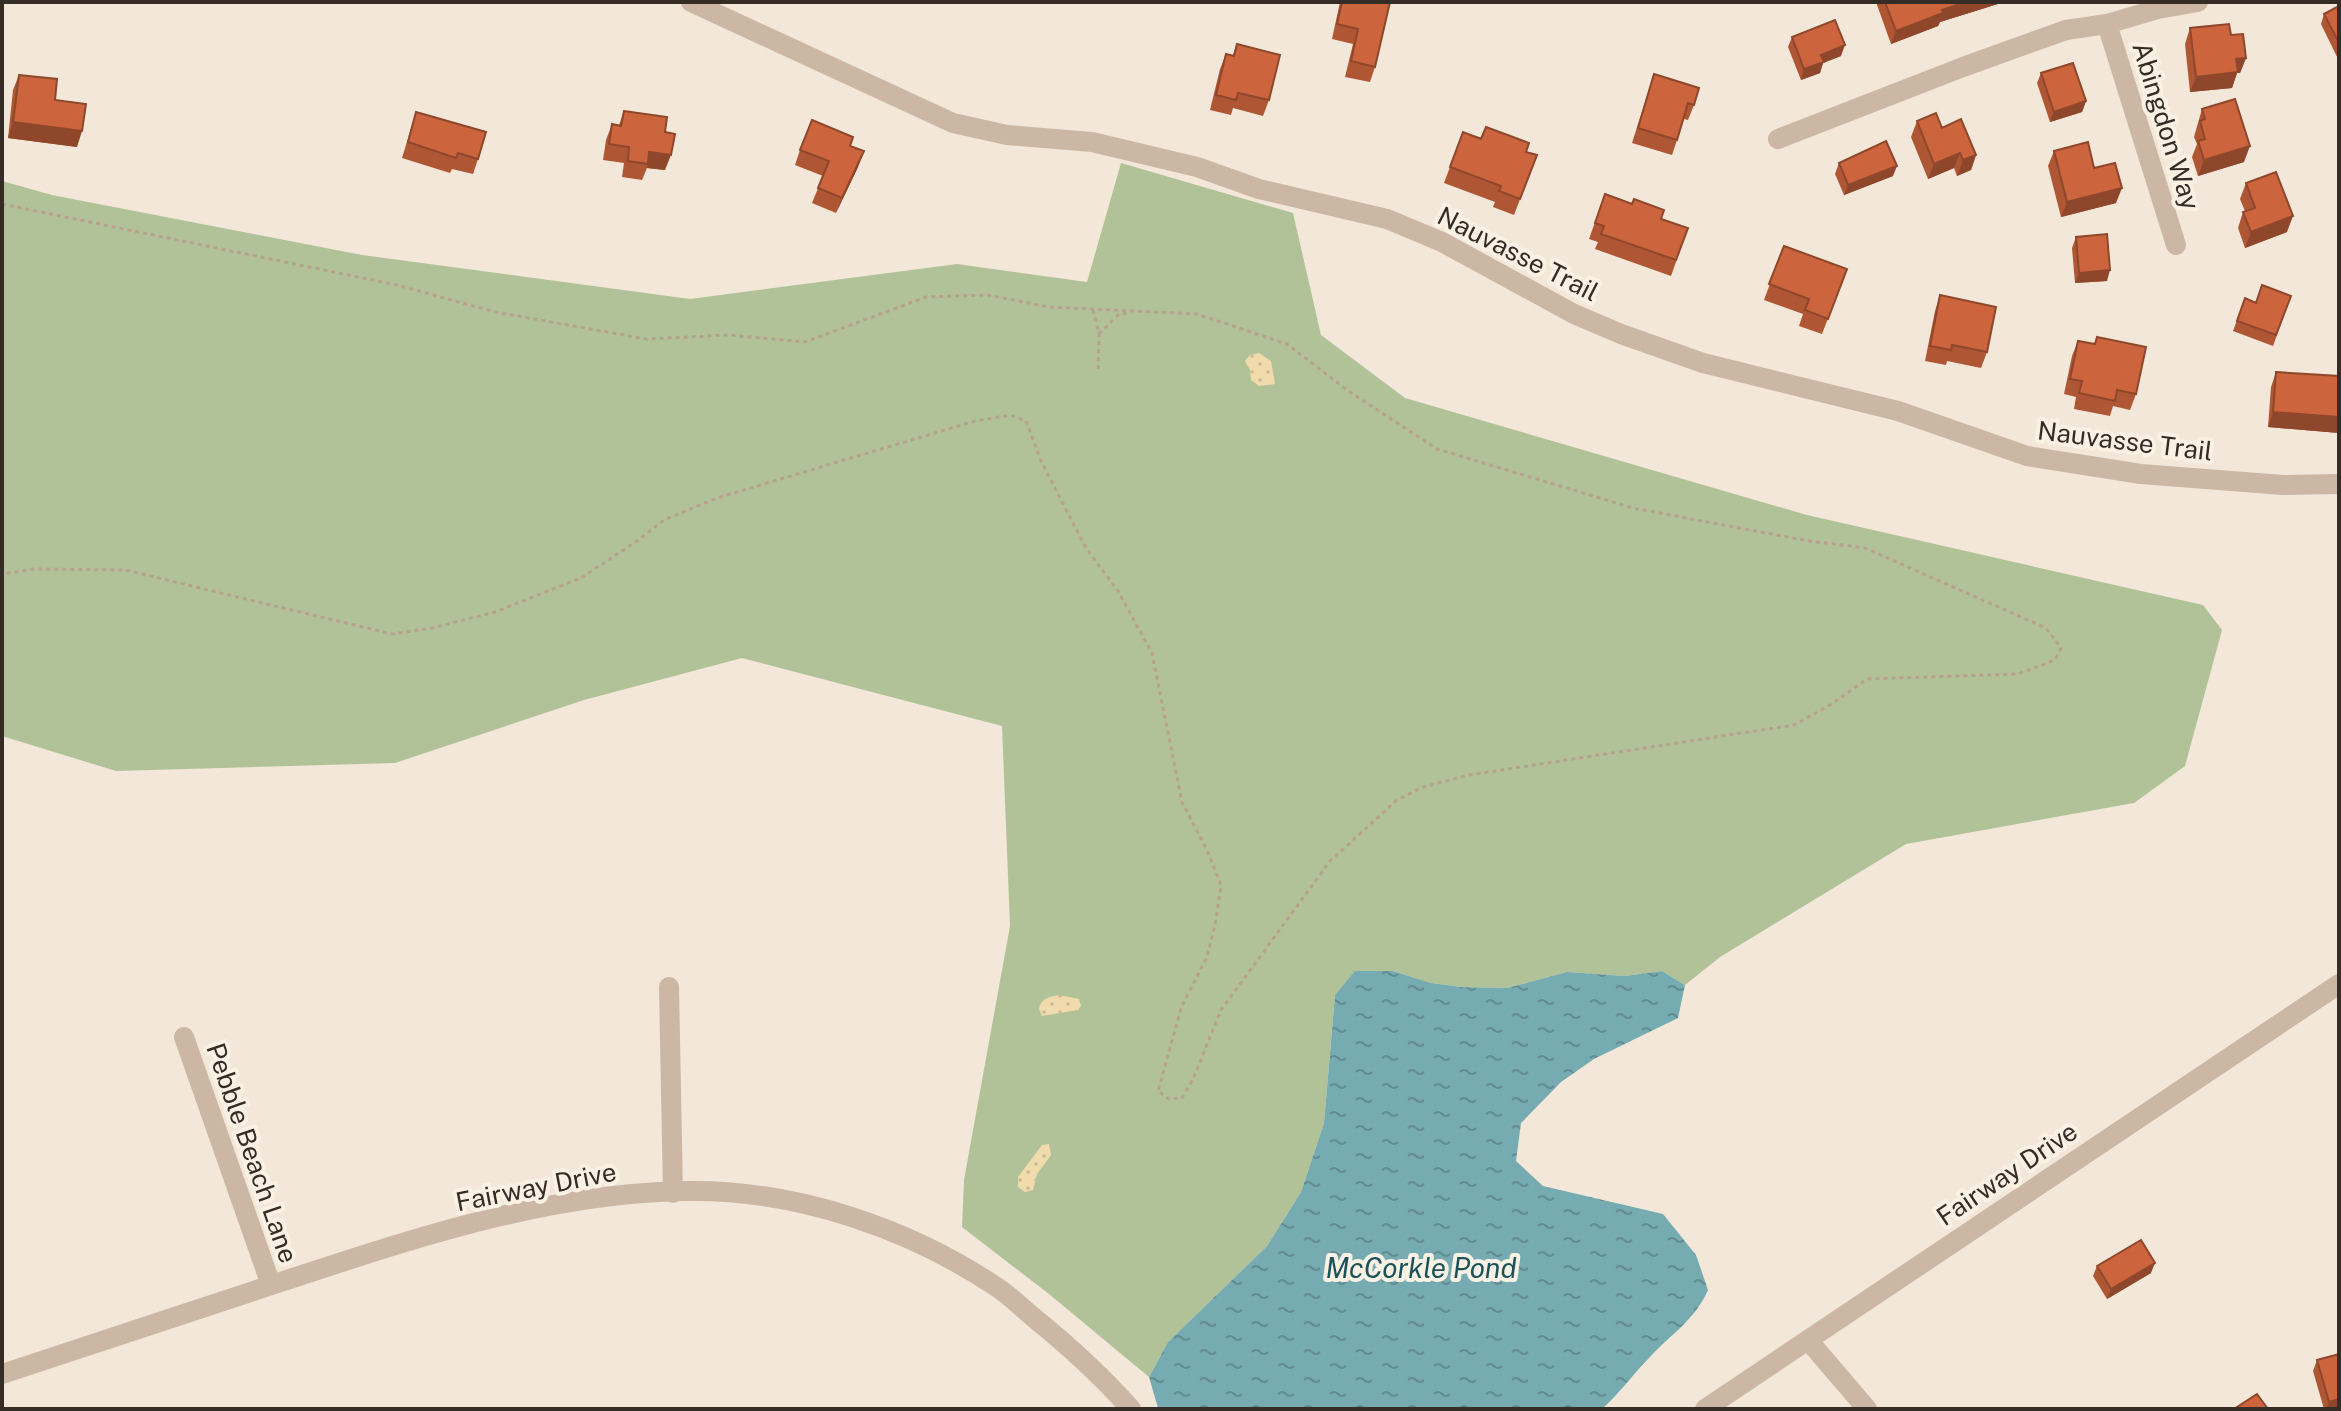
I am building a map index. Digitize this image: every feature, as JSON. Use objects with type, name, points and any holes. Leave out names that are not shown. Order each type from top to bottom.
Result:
[{"type":"street","name":"Nauvasse Trail","points":[[691,2],[953,123],[1007,135],[1092,142],[1197,167],[1259,189],[1387,219],[1442,242],[1574,314],[1703,363],[1898,411],[2027,456],[2157,475],[2283,485],[2339,484]]},
{"type":"street","points":[[1778,139],[2066,30],[2107,24],[2158,9],[2198,2]]},
{"type":"street","name":"Abingdon Way","points":[[2107,24],[2176,245]]},
{"type":"street","name":"Fairway Drive","points":[[1705,1409],[2339,984]]},
{"type":"street","points":[[669,987],[673,1193]]},
{"type":"street","name":"Pebble Beach Lane","points":[[184,1037],[271,1285]]},
{"type":"street","name":"Fairway Drive","points":[[2,1374],[403,1242],[552,1205],[647,1193],[694,1191],[812,1206],[883,1228],[930,1250],[996,1286],[1092,1366],[1131,1409]]},
{"type":"street","points":[[1808,1340],[1867,1409]]},
{"type":"path","points":[[2,204],[397,285],[495,312],[646,339],[728,335],[805,342],[926,297],[988,295],[1049,307],[1197,314],[1287,344],[1347,390],[1437,449],[1633,508],[1809,541],[1865,548],[2046,628],[2061,648],[2055,660],[2018,674],[1867,679],[1794,725],[1469,775],[1423,787],[1397,800],[1330,861],[1221,1010],[1182,1098],[1169,1099],[1158,1091],[1181,1008],[1207,957],[1221,885],[1182,802],[1152,653],[1118,591],[1086,548],[1041,461],[1026,421],[1011,415],[975,421],[717,498],[664,520],[581,578],[495,612],[432,628],[392,634],[125,570],[34,569],[2,574]]},
{"type":"path","points":[[1093,310],[1099,334],[1098,372]]},
{"type":"path","points":[[1099,334],[1118,315],[1132,312]]},
{"type":"green space","points":[[1121,163],[1293,213],[1321,335],[1405,398],[1807,515],[2203,605],[2222,630],[2185,766],[2134,803],[1906,844],[1720,957],[1685,985],[1662,971],[1625,976],[1567,972],[1507,988],[1431,983],[1393,971],[1335,995],[1324,1123],[1301,1192],[1267,1246],[1168,1342],[1149,1377],[962,1227],[964,1180],[1010,926],[1002,726],[742,658],[584,700],[395,763],[116,771],[2,736],[2,181],[52,195],[362,255],[690,299],[957,264],[1087,282]]},
{"type":"sand","points":[[1259,353],[1271,361],[1275,384],[1259,386],[1251,380],[1245,361],[1250,355]]},
{"type":"sand","points":[[1059,995],[1079,999],[1081,1006],[1078,1010],[1042,1016],[1039,1009],[1042,1002]]},
{"type":"sand","points":[[1049,1144],[1051,1155],[1037,1174],[1033,1190],[1025,1192],[1018,1187],[1018,1177],[1042,1145]]},
{"type":"water","name":"McCorkle Pond","points":[[1355,971],[1393,971],[1431,983],[1507,988],[1567,972],[1625,976],[1662,971],[1685,985],[1678,1018],[1594,1059],[1561,1082],[1521,1123],[1516,1161],[1543,1186],[1663,1214],[1696,1255],[1708,1290],[1689,1318],[1602,1409],[1158,1408],[1149,1377],[1168,1342],[1267,1246],[1301,1192],[1324,1123],[1335,995]]},
{"type":"building","points":[[1342,2],[1390,2],[1375,67],[1351,61],[1358,29],[1337,24]]},
{"type":"building","points":[[1885,2],[1967,2],[1896,31]]},
{"type":"building","points":[[2339,6],[2339,43],[2324,14]]},
{"type":"building","points":[[1835,20],[1845,45],[1821,55],[1824,62],[1804,69],[1792,37]]},
{"type":"building","points":[[2229,24],[2231,35],[2243,34],[2246,58],[2236,59],[2238,72],[2196,77],[2190,28]]},
{"type":"building","points":[[1237,44],[1280,55],[1269,100],[1238,93],[1236,100],[1216,95],[1226,54],[1234,56]]},
{"type":"building","points":[[2073,63],[2086,101],[2054,112],[2041,73]]},
{"type":"building","points":[[1654,74],[1699,88],[1694,105],[1688,103],[1677,140],[1638,128]]},
{"type":"building","points":[[19,75],[57,79],[55,100],[86,104],[82,131],[13,122]]},
{"type":"building","points":[[2235,99],[2250,146],[2204,160],[2198,141],[2205,139],[2200,121],[2205,119],[2202,109]]},
{"type":"building","points":[[624,111],[667,117],[665,132],[675,134],[671,155],[649,152],[648,164],[628,161],[629,147],[609,144],[612,124],[621,126]]},
{"type":"building","points":[[416,112],[486,132],[478,159],[458,153],[456,158],[408,142]]},
{"type":"building","points":[[1936,113],[1942,128],[1961,119],[1976,155],[1963,160],[1960,153],[1934,164],[1917,121]]},
{"type":"building","points":[[812,120],[853,137],[850,146],[864,151],[842,198],[818,188],[829,161],[800,150]]},
{"type":"building","points":[[1486,127],[1529,143],[1526,152],[1537,155],[1520,199],[1499,191],[1501,186],[1450,167],[1463,132],[1481,139]]},
{"type":"building","points":[[1886,141],[1897,166],[1848,185],[1839,163]]},
{"type":"building","points":[[2088,142],[2094,168],[2115,163],[2122,188],[2067,202],[2054,151]]},
{"type":"building","points":[[2276,172],[2293,216],[2251,232],[2243,212],[2255,208],[2246,183]]},
{"type":"building","points":[[1605,194],[1632,204],[1634,199],[1664,210],[1661,219],[1688,228],[1676,260],[1601,234],[1604,226],[1595,223]]},
{"type":"building","points":[[2107,234],[2110,270],[2079,273],[2076,237]]},
{"type":"building","points":[[1784,246],[1847,269],[1828,319],[1805,310],[1809,299],[1769,284]]},
{"type":"building","points":[[2262,285],[2291,296],[2276,335],[2237,321],[2245,298],[2256,303]]},
{"type":"building","points":[[1940,295],[1996,307],[1987,352],[1952,345],[1951,350],[1930,346]]},
{"type":"building","points":[[2097,337],[2146,347],[2136,394],[2117,390],[2115,401],[2079,393],[2082,381],[2070,379],[2078,341],[2095,344]]},
{"type":"building","points":[[2276,372],[2339,376],[2339,417],[2273,412]]},
{"type":"building","points":[[2141,1240],[2155,1263],[2111,1289],[2097,1266]]},
{"type":"building","points":[[2339,1354],[2339,1399],[2329,1402],[2317,1360]]},
{"type":"building","points":[[2257,1394],[2268,1409],[2234,1409]]}]
